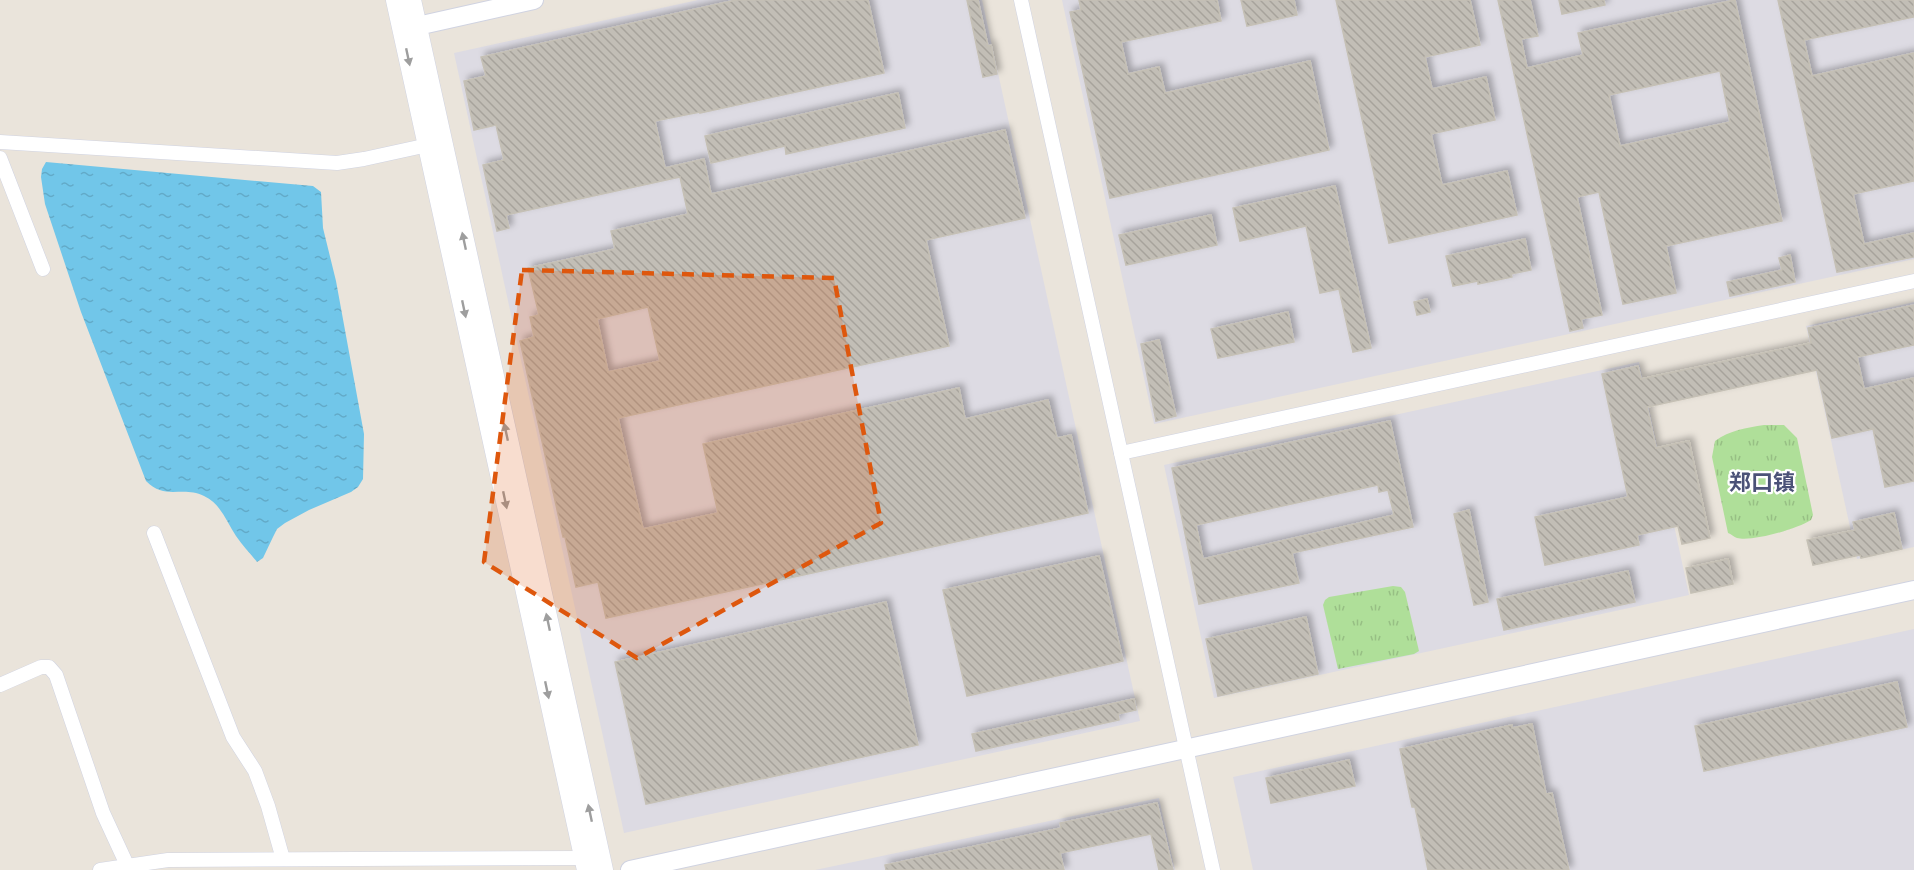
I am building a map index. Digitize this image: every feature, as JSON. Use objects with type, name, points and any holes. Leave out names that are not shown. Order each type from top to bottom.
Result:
[{"type":"main road","points":[[396,0],[410,27],[603,870]]},
{"type":"main road","points":[[411,0],[410,27],[428,145],[586,864]]},
{"type":"street","points":[[410,27],[534,0]]},
{"type":"street","points":[[1021,0],[1213,870]]},
{"type":"street","points":[[0,142],[338,163],[428,145]]},
{"type":"street","points":[[0,158],[43,270]]},
{"type":"street","points":[[1121,453],[1914,281]]},
{"type":"street","points":[[154,533],[233,737],[255,771],[268,806],[278,863]]},
{"type":"street","points":[[630,870],[1914,590]]},
{"type":"street","points":[[0,685],[41,667],[50,667],[56,675],[103,813],[127,865]]},
{"type":"street","points":[[100,870],[168,860],[278,863],[586,864]]},
{"type":"highlighted area","points":[[522,270],[834,278],[881,523],[637,658],[484,562]]},
{"type":"shaded area","points":[[698,0],[982,0],[1140,721],[624,833],[454,53]]},
{"type":"shaded area","points":[[1062,0],[1914,0],[1914,259],[1154,424]]},
{"type":"shaded area","points":[[1914,302],[1914,547],[1857,559],[1806,326]]},
{"type":"shaded area","points":[[1639,362],[1689,595],[1214,698],[1164,465]]},
{"type":"shaded area","points":[[1914,629],[1914,870],[1253,870],[1233,777]]},
{"type":"shaded area","points":[[1159,798],[1175,870],[815,870]]},
{"type":"green space","points":[[1764,425],[1784,425],[1797,438],[1813,515],[1811,520],[1804,524],[1785,531],[1753,538],[1737,538],[1728,533],[1712,457],[1715,441],[1732,432]]},
{"type":"green space","points":[[1393,586],[1401,587],[1405,592],[1419,651],[1414,654],[1338,669],[1323,605],[1325,600],[1329,597]]},
{"type":"water","points":[[46,162],[313,186],[321,192],[323,228],[336,281],[364,434],[363,479],[351,492],[309,510],[277,529],[263,558],[257,562],[238,539],[219,508],[210,499],[196,493],[167,492],[153,487],[146,481],[81,312],[45,204],[41,177]]},
{"type":"building","points":[[736,0],[868,0],[884,73],[655,121],[665,168],[704,159],[711,194],[1005,130],[1025,218],[926,240],[949,346],[618,418],[643,529],[718,513],[703,444],[959,388],[965,419],[1048,400],[1057,438],[1071,435],[1088,513],[606,618],[598,582],[576,587],[565,537],[563,537],[520,341],[534,337],[530,317],[539,315],[528,268],[615,249],[611,231],[688,214],[680,177],[506,215],[509,228],[497,231],[483,165],[504,160],[496,125],[474,130],[464,81],[486,76],[481,57]],"holes":[[[648,307],[660,361],[608,372],[597,319]]]},
{"type":"building","points":[[967,0],[978,0],[997,74],[983,77]]},
{"type":"building","points":[[1079,0],[1217,0],[1221,21],[1121,42],[1128,74],[1159,67],[1165,93],[1310,61],[1329,150],[1110,198],[1070,12],[1081,10]]},
{"type":"building","points":[[1241,0],[1294,0],[1297,15],[1247,26]]},
{"type":"building","points":[[1336,0],[1470,0],[1480,45],[1425,57],[1432,89],[1486,77],[1495,120],[1431,134],[1442,185],[1507,171],[1517,215],[1389,243]]},
{"type":"building","points":[[1498,0],[1530,0],[1538,36],[1521,39],[1527,68],[1583,55],[1578,33],[1735,0],[1782,221],[1666,246],[1676,293],[1623,304],[1599,192],[1577,197],[1602,315],[1581,319],[1583,328],[1570,331]],"holes":[[[1720,71],[1730,122],[1620,146],[1609,95]]]},
{"type":"building","points":[[1559,0],[1604,0],[1605,5],[1562,14]]},
{"type":"building","points":[[1778,0],[1914,0],[1914,17],[1804,40],[1812,76],[1914,53],[1914,181],[1853,194],[1864,244],[1914,233],[1914,257],[1837,272]]},
{"type":"building","points":[[898,93],[905,128],[786,154],[785,146],[711,163],[705,136]]},
{"type":"building","points":[[1335,186],[1371,348],[1353,352],[1339,289],[1320,293],[1306,226],[1240,241],[1233,208]]},
{"type":"building","points":[[1211,215],[1217,245],[1126,265],[1119,235]]},
{"type":"building","points":[[1525,239],[1531,270],[1511,274],[1512,277],[1478,284],[1478,281],[1453,286],[1446,256]]},
{"type":"building","points":[[1790,255],[1795,282],[1730,296],[1727,282],[1782,270],[1779,258]]},
{"type":"building","points":[[1427,299],[1430,312],[1417,315],[1414,302]]},
{"type":"building","points":[[1914,305],[1914,345],[1857,357],[1864,389],[1914,378],[1914,481],[1885,487],[1873,429],[1832,438],[1817,370],[1647,407],[1656,448],[1689,441],[1710,538],[1682,544],[1678,526],[1637,535],[1639,545],[1545,565],[1535,517],[1628,497],[1602,374],[1638,366],[1641,379],[1811,343],[1808,328]]},
{"type":"building","points":[[1288,312],[1294,342],[1218,358],[1211,329]]},
{"type":"building","points":[[1159,340],[1176,416],[1156,421],[1141,344]]},
{"type":"building","points":[[1390,421],[1413,527],[1292,553],[1299,583],[1199,604],[1172,468]],"holes":[[[1378,485],[1379,492],[1388,490],[1394,515],[1203,559],[1196,525]]]},
{"type":"building","points":[[1469,510],[1488,602],[1474,605],[1454,514]]},
{"type":"building","points":[[1894,513],[1902,549],[1813,565],[1807,540],[1855,530],[1853,522]]},
{"type":"building","points":[[1099,556],[1123,661],[967,696],[943,590]]},
{"type":"building","points":[[1728,559],[1733,584],[1691,593],[1686,568]]},
{"type":"building","points":[[1628,571],[1635,602],[1504,630],[1497,599]]},
{"type":"building","points":[[886,602],[918,745],[646,804],[615,662]]},
{"type":"building","points":[[1306,617],[1318,674],[1218,696],[1206,639]]},
{"type":"building","points":[[1897,682],[1907,727],[1704,771],[1695,726]]},
{"type":"building","points":[[1134,699],[1136,710],[1118,714],[1119,720],[976,751],[972,734]]},
{"type":"building","points":[[1532,724],[1546,794],[1552,793],[1569,870],[1428,870],[1400,749],[1512,725],[1512,728]]},
{"type":"building","points":[[1349,760],[1355,786],[1271,803],[1266,778]]},
{"type":"building","points":[[1157,803],[1173,870],[1159,870],[1151,834],[1060,853],[1064,870],[886,870],[885,865],[1061,828],[1060,823]]},
{"type":"district","name":"郑口镇","points":[[1762,482]]}]
